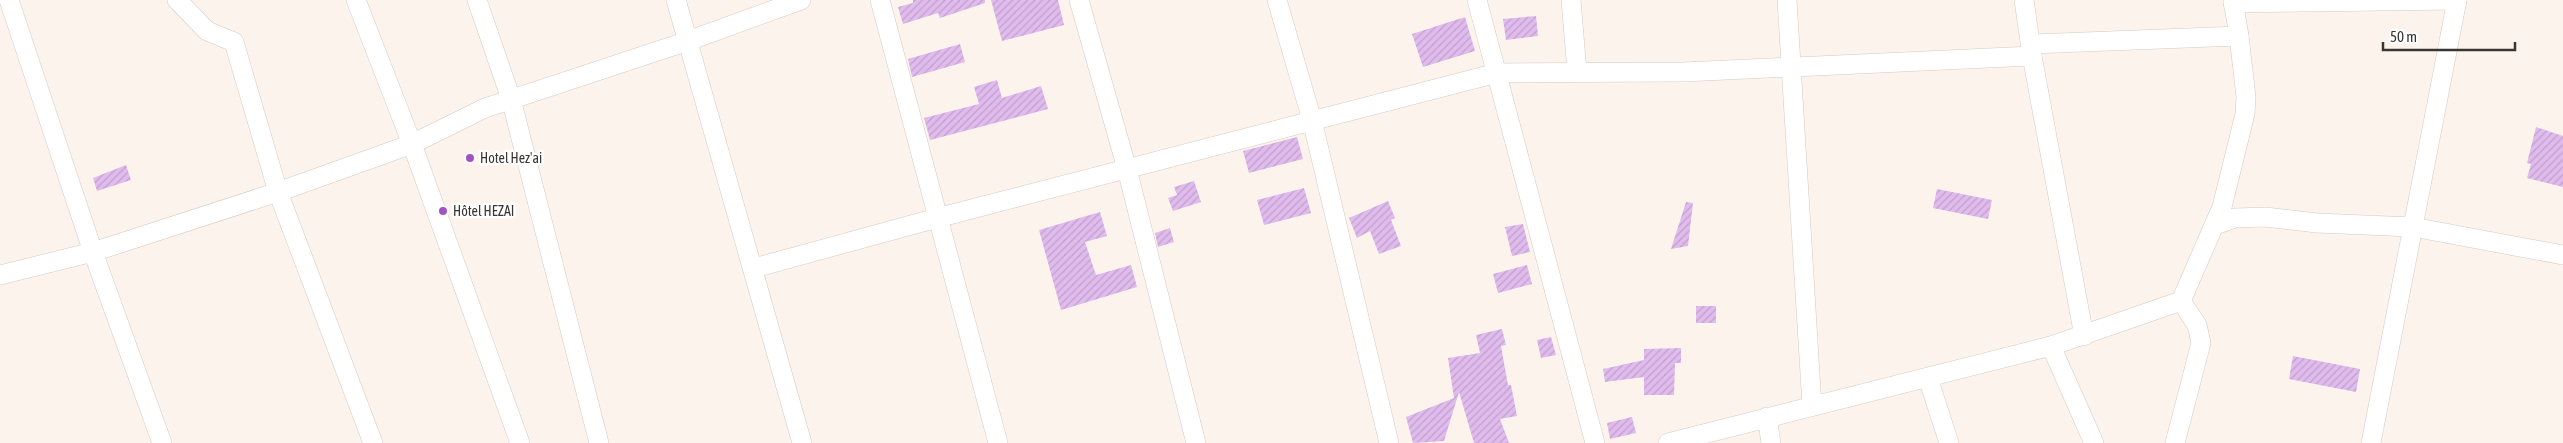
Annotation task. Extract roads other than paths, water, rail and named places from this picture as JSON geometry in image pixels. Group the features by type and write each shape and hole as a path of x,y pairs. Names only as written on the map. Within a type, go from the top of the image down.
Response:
{"street":[{"path":"9,0 93,252 162,443"},
{"path":"177,0 207,31 234,42 278,192 373,443"},
{"path":"356,0 412,144 520,443"},
{"path":"477,0 511,99 599,443"},
{"path":"676,0 754,268 802,443"},
{"path":"0,275 93,252 278,192 412,144 460,120 511,99 688,41 801,0"},
{"path":"880,0 998,443"},
{"path":"1079,0 1127,169 1196,443"},
{"path":"1277,0 1312,120 1389,443"},
{"path":"1476,0 1595,443"},
{"path":"1571,0 1577,72"},
{"path":"1788,0 1812,406"},
{"path":"2024,0 2031,50 2084,336"},
{"path":"1668,443 2051,346 2084,336 2181,300 2215,225 2228,186 2245,114 2246,97 2233,2 2457,0 2371,443"},
{"path":"754,268 938,218 1497,73 1683,72 2239,36"},
{"path":"2215,225 2235,218 2265,217 2317,223 2413,227 2563,255"},
{"path":"2174,443 2201,343 2197,325 2181,300"},
{"path":"2051,346 2094,443"},
{"path":"1928,378 1949,443"},
{"path":"1767,417 1771,443"}],"place":[{"name":"Hotel Hez'ai","path":"470,158"},
{"name":"Hôtel HEZAI","path":"443,211"}]}
